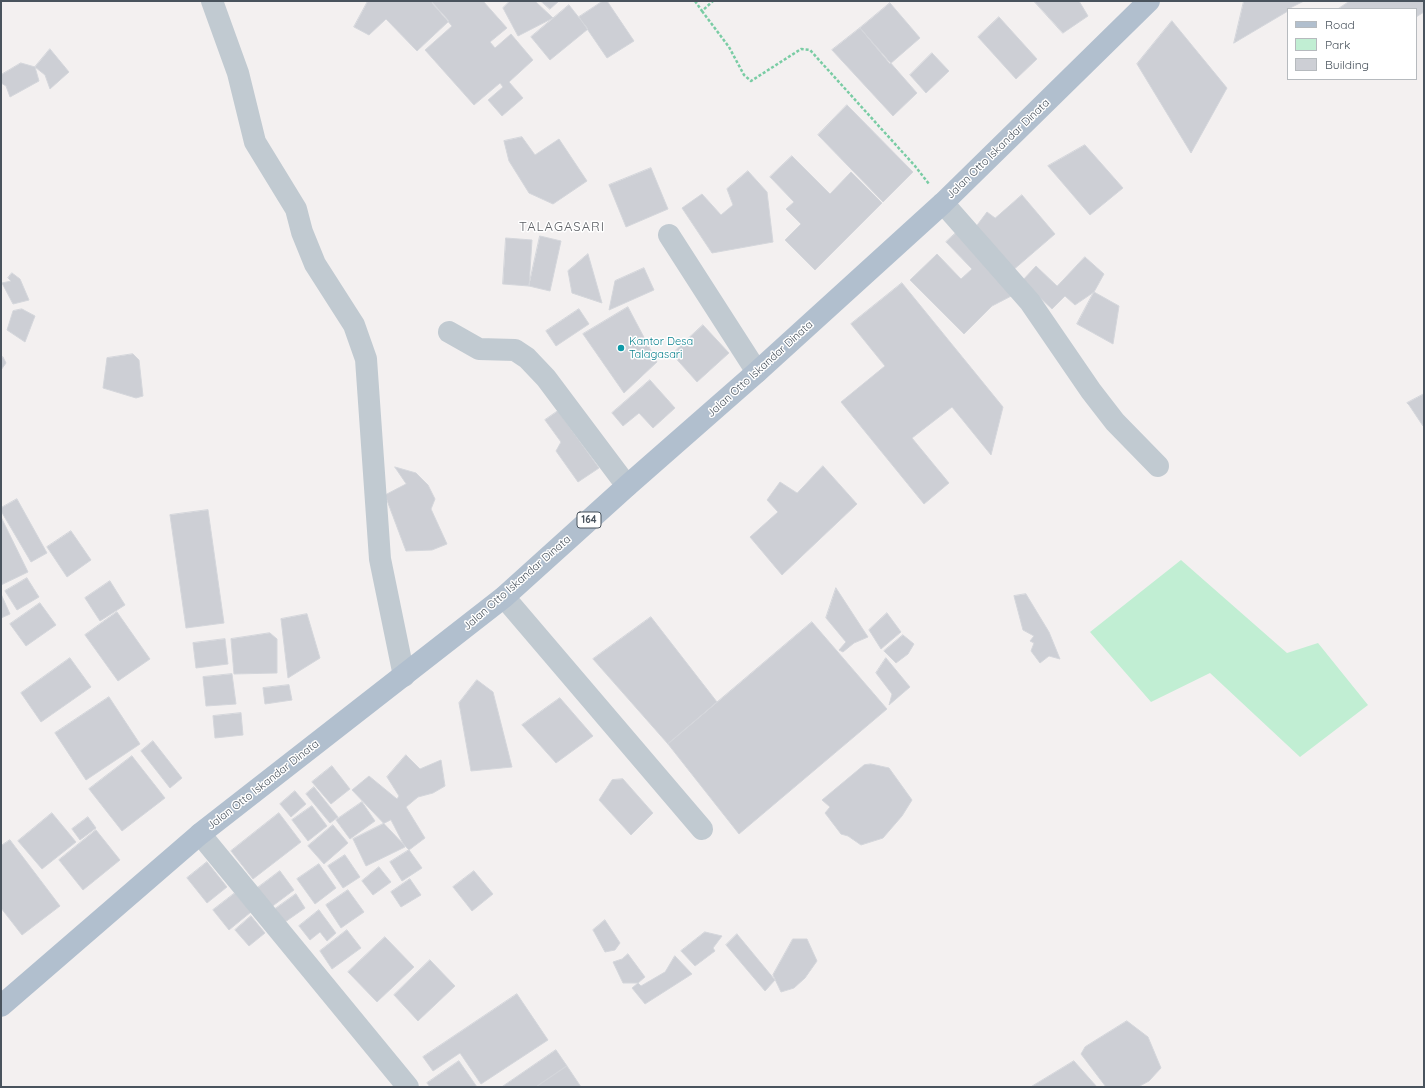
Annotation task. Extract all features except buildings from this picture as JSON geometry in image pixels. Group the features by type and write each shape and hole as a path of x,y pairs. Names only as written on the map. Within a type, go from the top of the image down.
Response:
{"main road":[{"name":"Jalan Otto Iskandar Dinata","path":"3,998 200,834 504,597 627,486 757,372 943,202 1148,1"}],"street":[{"path":"212,1 238,73 256,142 296,209 302,232 315,264 354,325 366,359 380,559 404,676"},
{"path":"943,202 1030,302 1058,345 1110,416 1158,466"},
{"path":"669,234 757,372"},
{"path":"449,332 479,349 516,350 528,358 546,378 627,486"},
{"path":"504,597 702,829"},
{"path":"200,834 408,1087"}],"path":[{"path":"695,1 729,47 744,75 752,81 802,49 810,50 915,166 943,202"},
{"path":"702,11 713,1"}],"green space":[{"path":"1181,560 1287,653 1318,643 1368,705 1300,757 1210,673 1151,702 1090,632"}],"place":[{"name":"Kantor Desa Talagasari","path":"621,348"}],"district":[{"name":"TALAGASARI","path":"562,227"}]}
